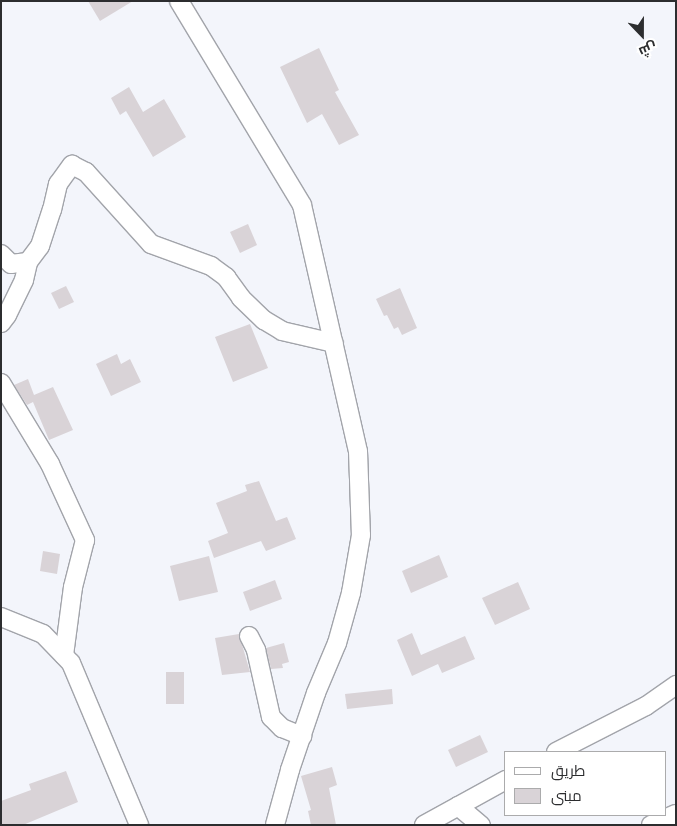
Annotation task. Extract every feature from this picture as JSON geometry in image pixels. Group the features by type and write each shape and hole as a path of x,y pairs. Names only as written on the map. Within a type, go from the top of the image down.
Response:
{"street":[{"path":"179,1 302,205 358,451 361,535 351,594 337,643 316,693 275,825"},
{"path":"1,323 24,280 28,262 40,246 58,184 72,165 86,172 151,244 211,266 226,277 241,298 264,320 282,331 334,343"},
{"path":"1,254 11,264 28,262"},
{"path":"1,384 50,464 84,540 73,587 64,655"},
{"path":"1,617 43,634 71,663 81,682 139,825"},
{"path":"249,636 256,650 271,717 282,728 302,736"},
{"path":"558,751 646,706 676,685"},
{"path":"424,825 504,781"},
{"path":"458,806 481,825"},
{"path":"651,825 676,814"}],"building":[{"path":"88,1 133,1 100,21"},
{"path":"319,48 339,90 335,92 359,135 339,145 322,114 307,123 280,67"},
{"path":"129,87 143,112 164,99 186,137 153,157 126,111 120,115 111,98"},
{"path":"248,224 257,245 240,253 230,232"},
{"path":"66,286 74,302 59,309 51,293"},
{"path":"400,288 417,328 402,335 398,327 394,329 387,315 384,316 376,299"},
{"path":"250,324 268,368 233,382 215,337"},
{"path":"117,354 121,364 130,359 141,382 111,396 96,364"},
{"path":"28,379 34,395 53,387 73,430 49,440 33,402 27,405 14,385"},
{"path":"259,481 276,521 287,517 296,539 266,551 261,541 214,558 208,541 228,533 216,503 247,491 245,485"},
{"path":"43,551 60,554 57,574 40,571"},
{"path":"439,555 448,577 411,593 402,571"},
{"path":"209,556 218,592 179,601 170,566"},
{"path":"275,580 282,599 250,611 243,592"},
{"path":"518,582 530,609 495,625 482,598"},
{"path":"412,633 421,655 465,636 475,659 442,673 438,664 412,676 397,640"},
{"path":"239,634 250,672 222,675 215,638"},
{"path":"284,643 289,662 282,664 283,668 271,669 266,648"},
{"path":"166,672 184,672 184,704 166,704"},
{"path":"392,689 393,704 347,709 345,694"},
{"path":"480,735 488,752 456,767 448,750"},
{"path":"332,767 337,785 329,788 336,825 311,825 308,811 311,810 301,776"},
{"path":"66,771 78,802 23,825 1,825 1,801 31,790 29,784"}]}
